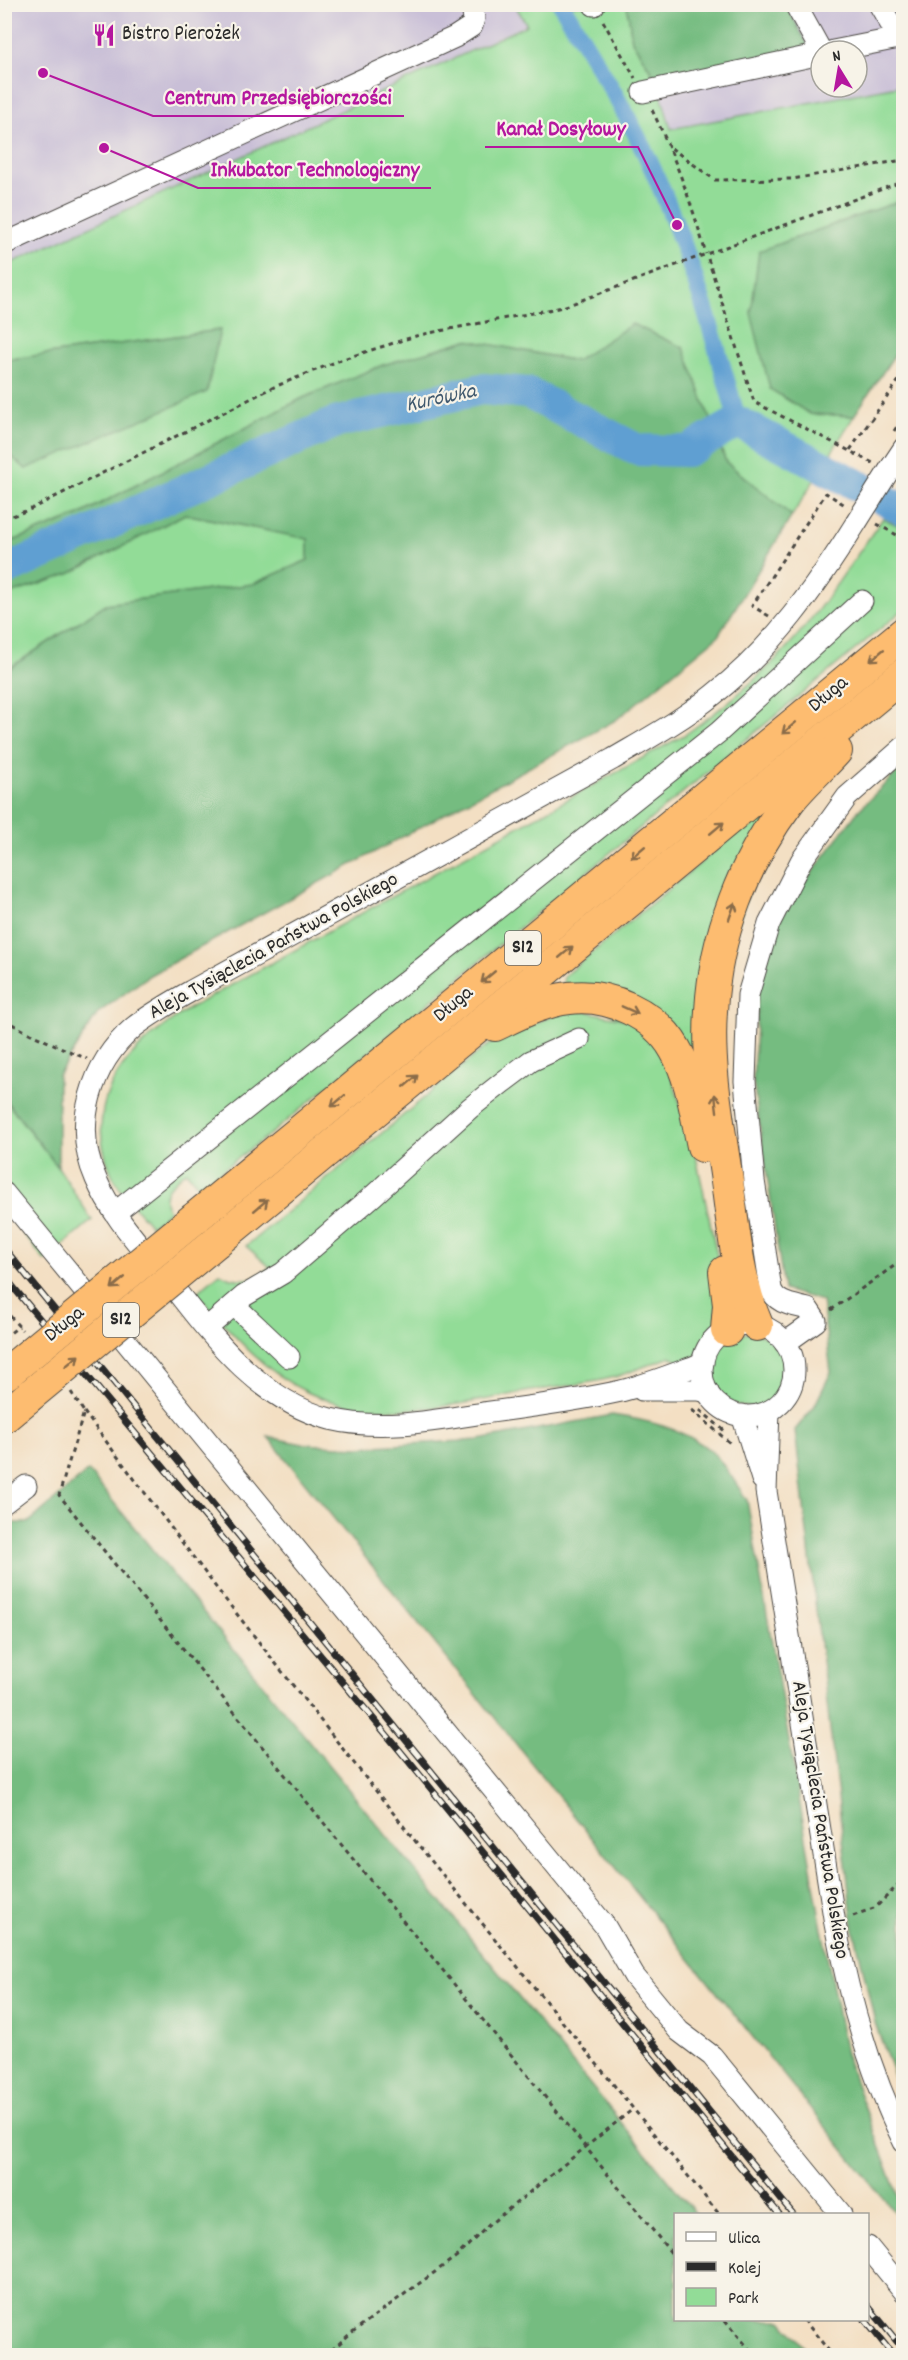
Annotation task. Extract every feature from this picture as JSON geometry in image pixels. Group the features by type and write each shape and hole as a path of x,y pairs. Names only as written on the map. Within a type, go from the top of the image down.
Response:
{"highway":[{"name":"Długa","path":"6,1374 903,633"},
{"name":"S12","path":"457,1043 896,680"},
{"path":"742,1327 751,1311 739,1259 715,1094 710,1037 711,1011 719,954 736,898 771,827 791,799 835,752 896,680"},
{"path":"457,1043 527,1011 575,997 607,1001 634,1011 647,1018 667,1036 685,1070 694,1103 723,1251 729,1305 742,1327"},
{"name":"Długa","path":"16,1407 457,1043"}],"street":[{"path":"4,244 455,37 472,26 474,18 471,4"},
{"path":"795,4 814,39"},
{"path":"869,44 901,38 879,4"},
{"path":"643,92 809,55"},
{"name":"Aleja Tysiąclecia Państwa Polskiego","path":"703,1363 621,1390 437,1420 387,1424 340,1421 306,1410 269,1389 240,1365 207,1328 116,1212 96,1180 85,1139 89,1100 102,1065 116,1046 136,1026 191,991 592,771 680,719 729,682 764,648 806,598 903,448"},
{"path":"116,1212 719,732 862,601"},
{"path":"785,1343 816,1321 808,1309 781,1302 773,1296 771,1288 754,1181 745,1081 748,995 769,924 801,861 847,797 903,747"},
{"path":"207,1328 244,1296 283,1273 470,1108 503,1082 531,1061 579,1039"},
{"path":"4,1193 605,1926 634,1976 679,2031 712,2056 840,2213"},
{"path":"234,1305 289,1357"},
{"path":"742,1327 778,1335 785,1343 794,1364 791,1386 778,1405 769,1411 756,1415 742,1415 728,1411 708,1392 703,1378 703,1363 711,1343 742,1327"},
{"name":"Aleja Tysiąclecia Państwa Polskiego","path":"621,1390 708,1392"},
{"name":"Aleja Tysiąclecia Państwa Polskiego","path":"766,1491 769,1411"},
{"name":"Aleja Tysiąclecia Państwa Polskiego","path":"742,1415 766,1491 835,1924 847,1986 860,2033 903,2142"},
{"path":"4,1503 26,1486"},
{"path":"869,2249 903,2291"}],"path":[{"path":"594,5 643,92 670,147 690,196 706,254"},
{"path":"670,147 715,180 792,179 903,160"},
{"path":"4,519 31,509 274,387 342,359 419,335 563,307 903,181"},
{"path":"708,259 754,402 850,450 903,373"},
{"path":"771,617 752,606 826,494"},
{"path":"4,1020 102,1065"},
{"path":"816,1321 903,1259"},
{"path":"4,1308 27,1335"},
{"path":"4,1338 20,1326"},
{"path":"70,1390 84,1412 218,1590 402,1824 718,2213"},
{"path":"84,1412 59,1495 674,2258"},
{"path":"835,1924 876,1907 903,1880"},
{"path":"325,2355 351,2333 457,2256 490,2224 633,2109"},
{"path":"727,2321 755,2355"},
{"path":"806,2321 834,2355"}],"shaded area":[{"path":"515,4 527,24 5,266 4,5"},
{"path":"786,5 903,5 903,85 869,91 869,39 809,39 809,99 829,99 671,129 657,80"}],"green space":[{"path":"515,5 627,5 632,41 657,80 671,129 829,99 869,99 869,91 903,85 903,200 759,251 810,414 854,416 792,516 726,462 684,348 632,324 577,361 467,340 383,365 303,398 77,516 5,544 5,451 26,469 220,330 5,360 5,266 527,25"},
{"path":"627,5 786,5 809,47 657,80 632,41"},
{"path":"903,200 903,342 854,416 810,414 770,389 751,313 759,251"},
{"path":"632,324 684,348 726,462 792,516 718,636 616,720 150,975 98,1013 58,1075 58,1167 5,1099 5,671 106,604 253,584 308,560 308,539 185,514 69,574 5,596 5,544 77,516 303,398 383,365 467,340 576,361"},
{"path":"220,330 207,392 26,469 5,451 5,360"},
{"path":"185,514 308,539 308,560 253,584 106,604 5,671 4,596 69,574"},
{"path":"883,518 903,528 903,610 273,1132 199,1187 186,1171 168,1188 165,1199 169,1211 151,1226 128,1200 113,1178 102,1143 102,1118 107,1096 117,1075 131,1056 149,1038 190,1008 686,734 741,692 790,644 827,598"},
{"path":"903,766 903,2100 875,2023 853,1925 795,1430 814,1407 831,1372 822,1301 784,1290 753,1081 758,989 779,917 858,811"},
{"path":"779,798 693,1062 563,985 564,976"},
{"path":"571,1008 631,1021 665,1054 696,1157 719,1264 716,1331 708,1338 697,1356 680,1362 671,1357 594,1382 446,1406 389,1410 361,1408 334,1402 307,1392 275,1373 233,1335 196,1293 220,1273 233,1278 246,1279 264,1272 270,1267 246,1246 484,1048 500,1038"},
{"path":"4,1099 58,1167 92,1220 45,1261 5,1211"},
{"path":"749,1333 763,1336 775,1344 783,1356 786,1370 783,1384 775,1396 763,1404 749,1407 735,1404 723,1396 715,1384 712,1370 715,1356 723,1344 735,1336"},
{"path":"612,1415 664,1426 700,1443 721,1461 747,1500 847,2060 903,2210 903,2223 268,1437 303,1444 358,1447 479,1440"},
{"path":"88,1471 695,2213 674,2213 674,2321 783,2321 811,2355 5,2355 5,1525 28,1523"}],"waterway":[{"path":"561,4 622,107 667,203 700,295 738,422"},
{"name":"Kurówka","path":"4,571 334,423 482,389 528,393 638,450 687,451 738,422 904,510"}],"railway":[{"path":"4,1248 792,2213"},
{"path":"4,1276 401,1752 778,2213"},
{"path":"869,2307 904,2350"},
{"path":"866,2321 894,2356"}],"place":[{"name":"Bistro Pierożek","path":"104,35"},
{"name":"Centrum Przedsiębiorczości","path":"43,73"},
{"name":"Inkubator Technologiczny","path":"104,148"},
{"name":"Kanał Dosyłowy","path":"677,225"}]}
